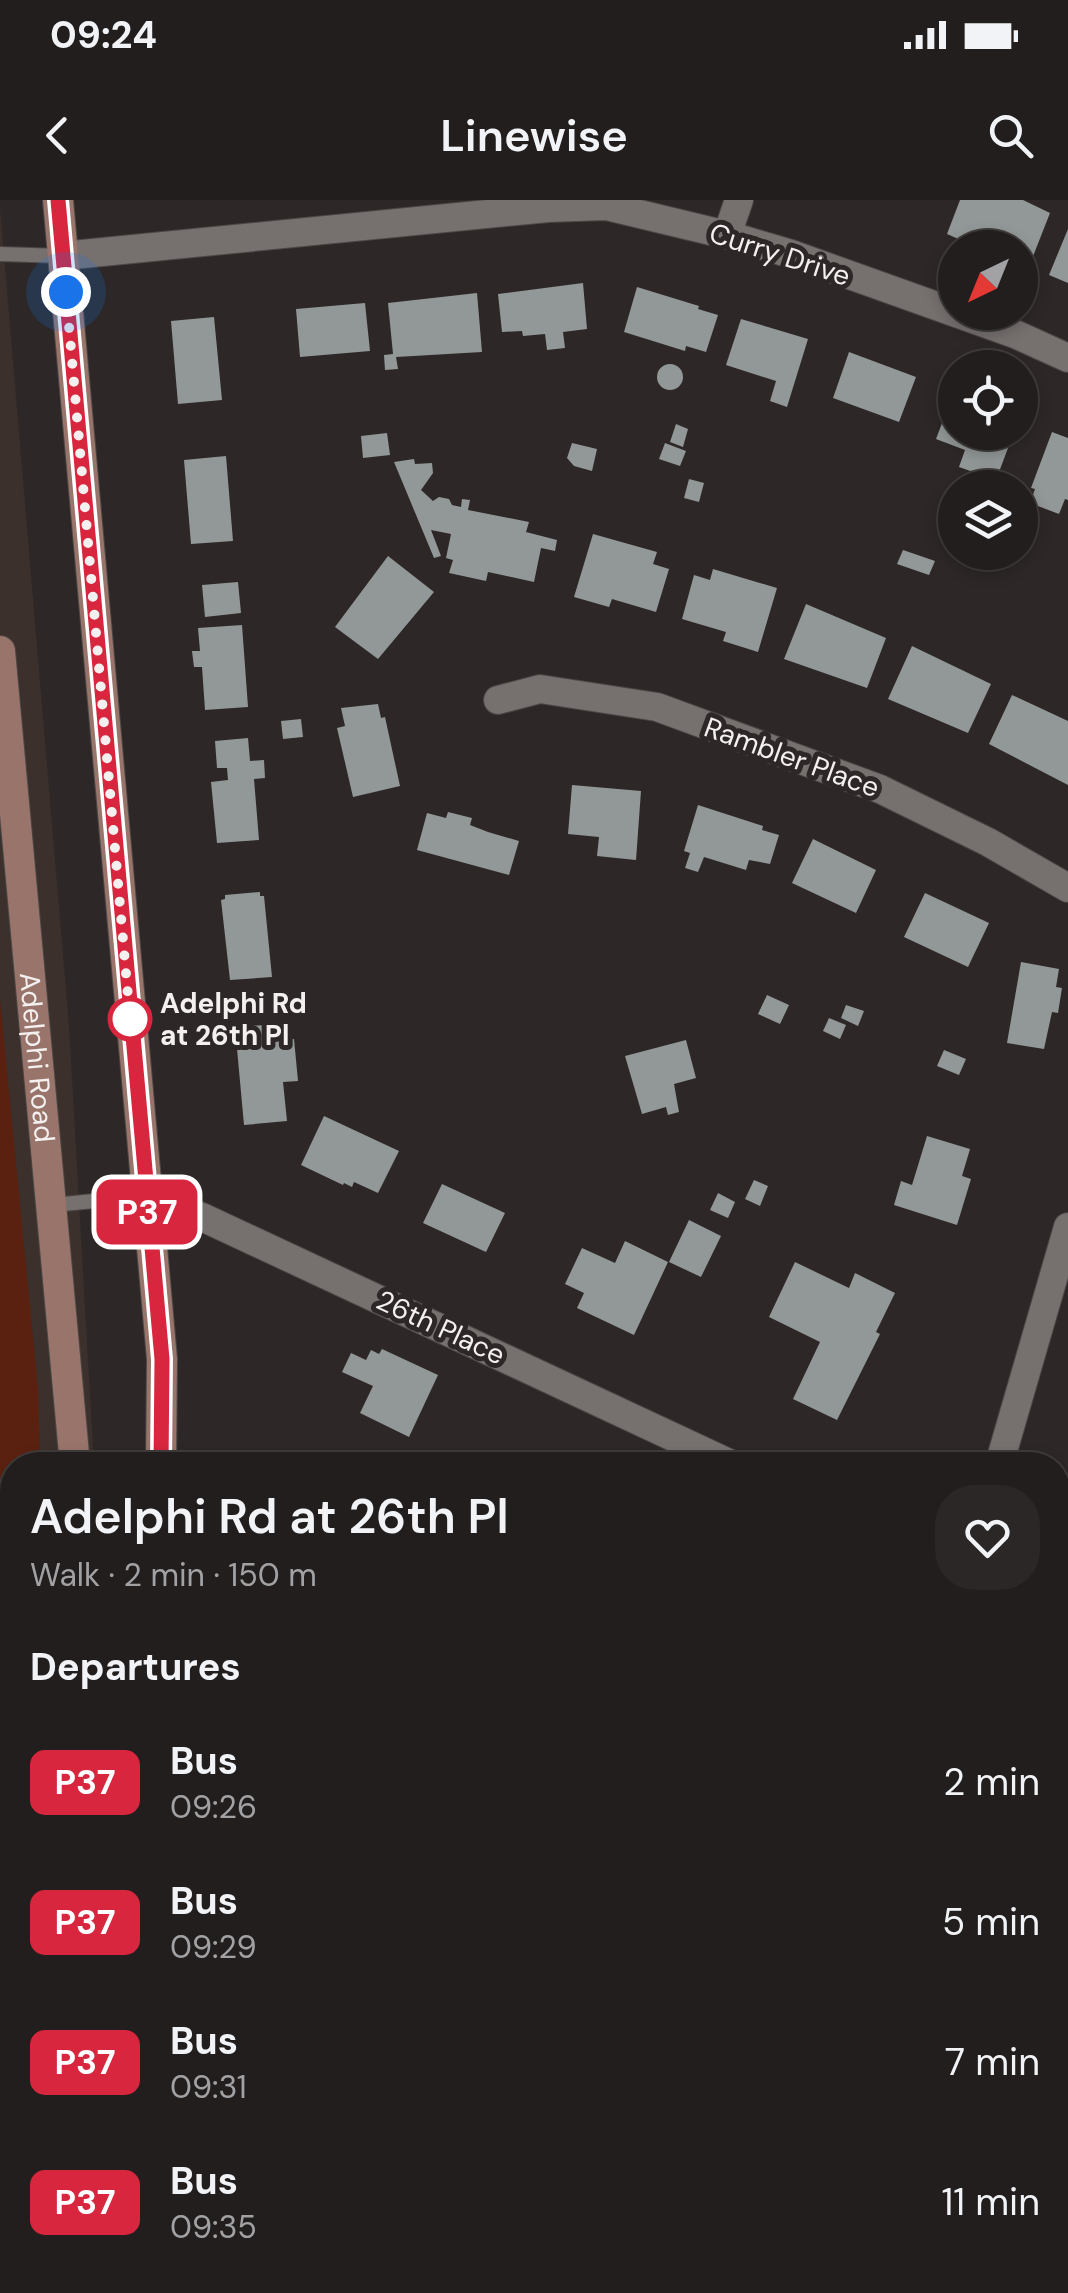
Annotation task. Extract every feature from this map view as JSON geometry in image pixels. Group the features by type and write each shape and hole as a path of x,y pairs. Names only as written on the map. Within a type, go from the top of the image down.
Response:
{"main road":[{"path":"58,200 162,1359 160,1452"},
{"name":"Adelphi Road","path":"0,651 74,1452"}],"street":[{"path":"726,235 739,200"},
{"name":"Curry Drive","path":"62,256 548,208 606,206 791,254 1015,334 1068,358"},
{"name":"Rambler Place","path":"498,700 540,689 657,707 880,789 988,842 1068,888"},
{"name":"26th Place","path":"146,1196 220,1226 705,1452"},
{"path":"1003,1452 1068,1227"}],"lane":[{"path":"0,254 62,256"},
{"path":"53,1204 146,1196"}],"shaded area":[{"path":"0,208 69,1026 93,1452 0,1452"},
{"path":"0,999 38,1389 40,1452 0,1452"}],"building":[{"path":"960,200 1023,200 1050,213 1038,244 1038,230 949,230"},
{"path":"1068,229 1068,283 1049,275"},
{"path":"583,283 587,329 563,332 565,348 547,350 545,334 523,336 522,331 502,332 498,294"},
{"path":"637,287 718,315 706,352 686,346 685,351 624,332"},
{"path":"477,293 482,352 396,357 398,369 385,370 384,355 393,354 388,303"},
{"path":"365,303 370,351 300,357 296,309"},
{"path":"214,317 222,400 178,404 171,321"},
{"path":"741,319 808,339 787,407 770,401 776,381 726,365"},
{"path":"849,352 916,377 899,422 833,398"},
{"path":"670,364 679,368 683,377 679,386 670,390 661,386 657,377 661,368"},
{"path":"676,424 688,429 683,447 670,442"},
{"path":"1052,432 1068,438 1068,500 1065,499 1059,514 1038,506 1038,470"},
{"path":"387,433 390,455 363,458 361,436"},
{"path":"572,443 597,449 592,471 574,466 567,458"},
{"path":"665,443 686,451 680,466 659,459"},
{"path":"965,450 1007,450 1000,470 959,467"},
{"path":"226,456 233,541 191,544 184,460"},
{"path":"414,459 415,464 432,463 433,473 421,490 433,501 439,497 449,499 452,505 461,507 462,499 470,500 468,510 529,522 526,532 557,540 555,551 541,548 534,582 488,572 486,581 449,573 453,560 446,558 451,534 431,530 441,556 434,558 394,462"},
{"path":"689,479 704,483 699,502 684,498"},
{"path":"593,534 657,552 653,564 669,569 656,612 612,599 609,607 574,597"},
{"path":"903,550 935,561 929,575 897,564"},
{"path":"388,556 434,592 378,659 335,627"},
{"path":"713,569 777,588 758,652 723,641 726,632 682,619 694,575 710,580"},
{"path":"238,582 241,613 205,617 202,585"},
{"path":"806,604 886,638 867,688 784,659"},
{"path":"242,625 248,707 205,710 202,667 194,667 192,651 200,651 198,628"},
{"path":"912,646 991,684 968,733 888,699"},
{"path":"1012,695 1068,721 1068,785 989,744"},
{"path":"378,704 381,718 385,717 400,786 353,797 337,728 345,726 341,708"},
{"path":"301,719 303,737 283,739 281,721"},
{"path":"248,738 250,761 264,760 265,778 254,779 259,840 217,843 211,782 228,780 227,768 217,768 215,741"},
{"path":"572,785 641,791 636,860 597,856 599,837 568,834"},
{"path":"698,805 779,835 770,864 749,860 746,870 704,857 698,872 685,868 690,853 684,851"},
{"path":"448,812 472,818 470,825 519,841 509,875 417,850 427,813 446,818"},
{"path":"813,839 876,870 856,913 792,883"},
{"path":"260,892 264,896 272,977 230,980 221,900 225,895"},
{"path":"925,893 989,923 968,967 904,937"},
{"path":"1021,962 1059,969 1056,987 1062,988 1058,1013 1052,1012 1044,1049 1007,1043"},
{"path":"767,995 789,1005 780,1024 758,1014"},
{"path":"846,1005 864,1011 858,1026 841,1018"},
{"path":"829,1018 846,1025 840,1039 823,1031"},
{"path":"278,1024 279,1040 294,1039 298,1081 283,1082 287,1121 244,1125 235,1027"},
{"path":"686,1040 696,1078 674,1084 679,1112 668,1115 666,1107 642,1114 625,1056"},
{"path":"944,1050 966,1059 959,1075 937,1066"},
{"path":"324,1116 399,1151 378,1193 354,1182 352,1187 343,1185 301,1165"},
{"path":"927,1136 970,1149 962,1176 971,1179 957,1225 894,1205 901,1181 912,1185"},
{"path":"754,1180 768,1186 760,1206 745,1199"},
{"path":"442,1184 505,1213 486,1252 423,1223"},
{"path":"718,1193 735,1202 728,1218 710,1210"},
{"path":"689,1220 721,1236 701,1277 669,1262"},
{"path":"625,1241 668,1262 634,1335 577,1308 584,1293 565,1284 582,1248 615,1263"},
{"path":"795,1262 849,1288 855,1273 895,1293 876,1332 880,1334 837,1420 793,1399 820,1342 769,1317"},
{"path":"382,1349 438,1375 409,1437 360,1413 373,1386 342,1372 351,1353 366,1360 371,1350 379,1354"}],"bus line":[{"name":"P37","path":"58,200 162,1359 161,1452"}],"place":[{"name":"Adelphi Rd at 26th Pl","path":"130,1019"}],"route":[{"path":"66,292 130,1019"}]}
